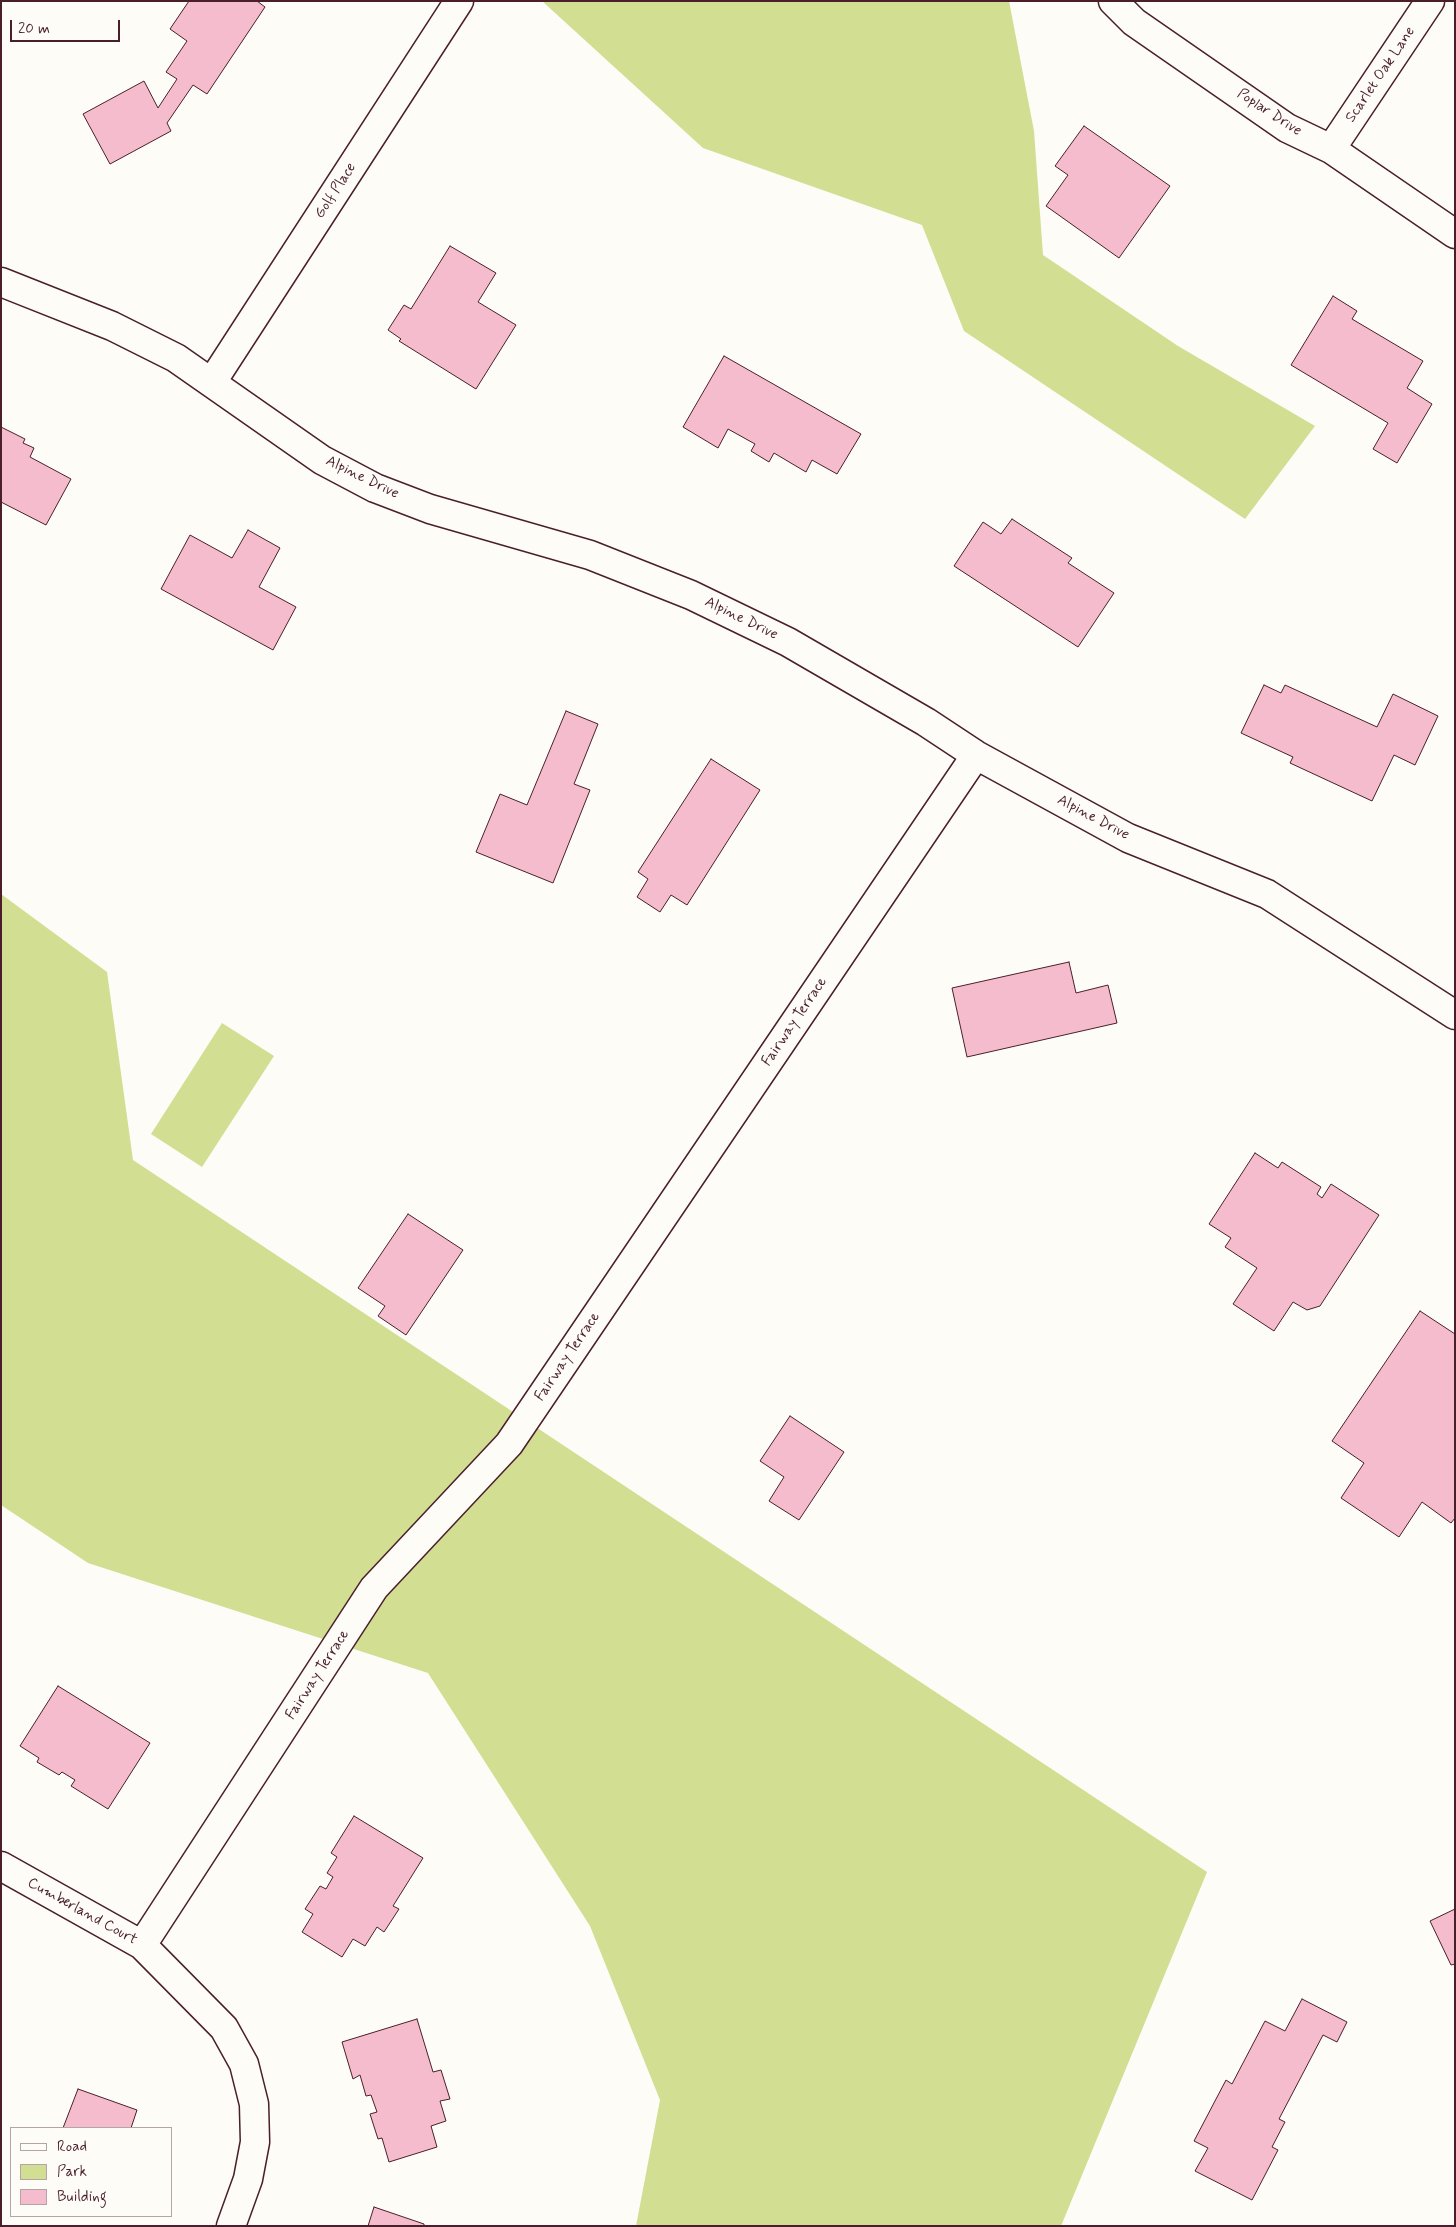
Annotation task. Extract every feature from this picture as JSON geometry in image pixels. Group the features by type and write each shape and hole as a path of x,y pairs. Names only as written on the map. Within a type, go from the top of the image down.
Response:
{"street":[{"name":"Golf Place","path":"212,382 460,1"},
{"name":"Poplar Drive","path":"1113,1 1134,22 1287,128 1331,149 1455,234"},
{"name":"Scarlet Oak Lane","path":"1331,149 1430,1"},
{"name":"Alpine Drive","path":"1,282 112,326 176,358 322,460 375,488 430,509 590,555 691,594 788,642 926,722 976,755 1128,838 1267,894 1455,1015"},
{"name":"Fairway Terrace","path":"142,1946 374,1588 509,1444 976,755"},
{"name":"Cumberland Court","path":"1,1866 142,1946 224,2028 244,2064 254,2104 255,2142 248,2179 231,2226"}],"green space":[{"path":"542,1 1009,1 1034,131 1043,255 1178,346 1315,426 1245,519 964,331 922,225 703,148"},
{"path":"1,894 107,972 133,1160 1207,1872 1061,2226 636,2226 660,2100 590,1926 428,1673 88,1563 1,1505"},
{"path":"222,1023 274,1056 202,1167 151,1134"}],"building":[{"path":"189,1 257,1 265,7 207,94 193,85 167,123 171,131 110,164 83,114 144,81 158,108 177,79 166,72 187,41 170,29"},
{"path":"1084,126 1170,186 1119,258 1046,206 1068,175 1055,166"},
{"path":"450,246 496,273 478,302 516,325 476,389 399,341 401,339 388,330 404,305 411,309"},
{"path":"1333,296 1357,311 1352,319 1423,361 1407,388 1432,404 1397,463 1373,449 1388,423 1291,365"},
{"path":"724,356 861,434 837,474 812,460 806,472 774,453 769,462 751,451 755,444 728,429 718,448 683,427"},
{"path":"1,427 25,439 23,443 34,448 30,457 71,479 46,525 1,502"},
{"path":"1012,519 1072,558 1068,563 1114,593 1078,647 954,566 983,522 1001,534"},
{"path":"248,530 280,548 259,587 296,607 273,650 161,589 190,535 232,558"},
{"path":"1264,685 1281,693 1285,685 1377,727 1393,694 1438,716 1415,765 1394,755 1372,801 1290,763 1293,757 1241,733"},
{"path":"566,711 598,724 574,784 590,790 553,883 476,852 500,794 527,805"},
{"path":"711,759 760,790 687,905 671,895 660,912 637,897 648,879 638,872"},
{"path":"1069,962 1076,993 1108,985 1117,1023 967,1057 952,988"},
{"path":"1255,1153 1278,1168 1282,1162 1321,1187 1317,1194 1322,1198 1331,1184 1379,1215 1320,1306 1307,1310 1293,1302 1274,1331 1233,1304 1257,1268 1225,1247 1231,1238 1209,1224"},
{"path":"408,1214 463,1250 406,1335 378,1316 385,1306 358,1288"},
{"path":"1420,1311 1455,1334 1455,1518 1451,1523 1422,1502 1399,1537 1341,1498 1364,1463 1332,1441"},
{"path":"790,1416 844,1452 799,1520 769,1501 784,1477 760,1461"},
{"path":"58,1686 150,1743 108,1809 71,1786 75,1780 62,1772 59,1775 37,1762 39,1758 20,1746"},
{"path":"354,1816 423,1858 393,1906 399,1909 384,1932 377,1927 365,1946 353,1939 342,1957 302,1932 313,1914 305,1909 320,1886 326,1889 333,1877 327,1873 337,1857 331,1853"},
{"path":"1455,1909 1455,1964 1451,1965 1430,1921"},
{"path":"1302,1999 1347,2022 1337,2042 1323,2035 1279,2119 1285,2122 1272,2147 1278,2150 1252,2200 1195,2171 1208,2148 1194,2141 1226,2080 1232,2084 1265,2021 1285,2031"},
{"path":"417,2019 433,2072 441,2070 450,2099 440,2101 446,2121 431,2126 437,2147 389,2162 382,2138 378,2139 370,2114 377,2112 371,2095 366,2096 360,2075 353,2079 342,2042"},
{"path":"78,2089 137,2110 131,2127 63,2127"},
{"path":"374,2207 424,2224 424,2226 368,2226"}]}
